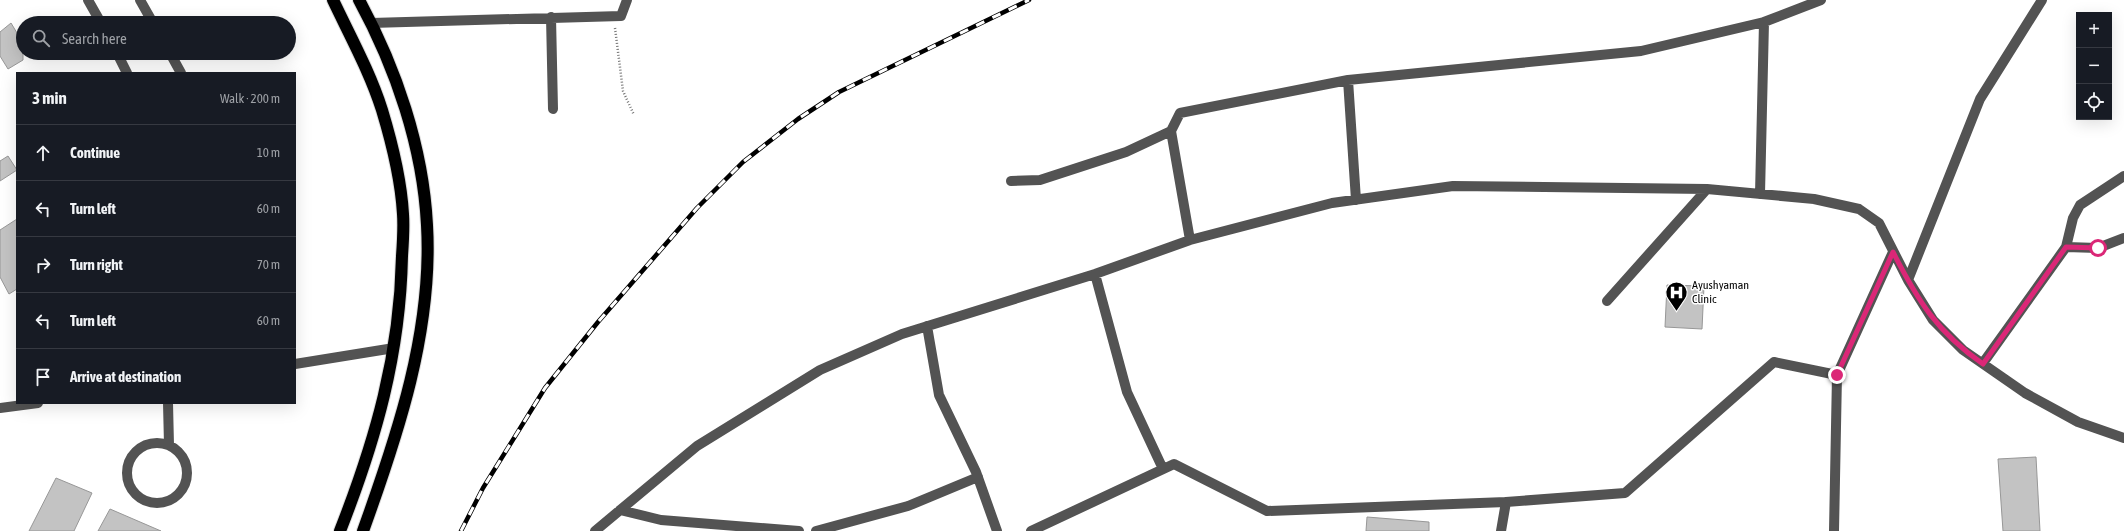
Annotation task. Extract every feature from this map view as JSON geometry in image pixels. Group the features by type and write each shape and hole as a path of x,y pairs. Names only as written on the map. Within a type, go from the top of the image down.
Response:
{"highway":[{"path":"333,0 382,110 396,164 403,214 402,294 390,375 379,420 360,479 340,531"},
{"path":"359,0 372,23 404,104 416,147 428,224 428,262 414,368 402,418 363,531"}],"street":[{"path":"88,0 97,16"},
{"path":"140,0 149,16"},
{"path":"372,23 621,16 627,0"},
{"path":"1011,181 1040,180 1126,152 1171,131 1180,114 1348,80 1641,51 1764,22 1821,0"},
{"path":"1908,280 1980,99 2042,0"},
{"path":"550,17 553,109"},
{"path":"1760,194 1764,22"},
{"path":"120,60 126,72"},
{"path":"174,60 180,72"},
{"path":"1348,80 1356,200"},
{"path":"1171,131 1190,240"},
{"path":"1983,364 2066,247 2073,218 2080,205 2124,176"},
{"path":"595,531 697,446 820,370 902,334 1095,274 1190,240 1332,203 1453,186 1707,189 1814,199 1859,209 1879,223 1908,280 1933,320 1963,350 2026,393 2078,422 2124,438"},
{"path":"1607,301 1707,189"},
{"path":"2066,247 2098,248 2124,238"},
{"path":"1834,531 1837,375 1893,252"},
{"path":"1095,274 1127,392 1163,469"},
{"path":"927,326 940,395 978,477 997,531"},
{"path":"296,364 394,348"},
{"path":"1031,531 1174,464 1267,510 1506,502 1625,493 1774,362 1837,375"},
{"path":"0,408 30,404"},
{"path":"168,404 170,445 184,459 187,469 183,490 176,497 166,502 146,502 131,490 126,471 129,461 141,446 150,443 170,445"},
{"path":"816,531 908,506 978,477"},
{"path":"1501,531 1506,502"},
{"path":"620,510 661,520 799,531"}],"path":[{"path":"621,16 615,26 623,91 634,115"}],"building":[{"path":"11,23 16,31 16,60 23,60 8,69 0,56 0,32"},
{"path":"8,156 16,171 0,181 0,161"},
{"path":"16,220 16,290 9,294 0,277 0,230"},
{"path":"1667,285 1704,286 1702,329 1665,327"},
{"path":"2036,457 2040,531 2003,531 1998,459"},
{"path":"56,478 92,493 74,531 29,531"},
{"path":"110,509 161,531 98,531"},
{"path":"1367,517 1429,522 1429,531 1366,531"}],"railway":[{"path":"461,531 483,488 545,388 598,322 697,208 743,162 798,119 839,92 1029,0"}],"place":[{"name":"Ayushyaman Clinic","path":"1677,312"}],"route":[{"path":"1837,375 1893,252 1908,280 1933,320 1963,350 1983,364 2066,247 2098,248"}]}
